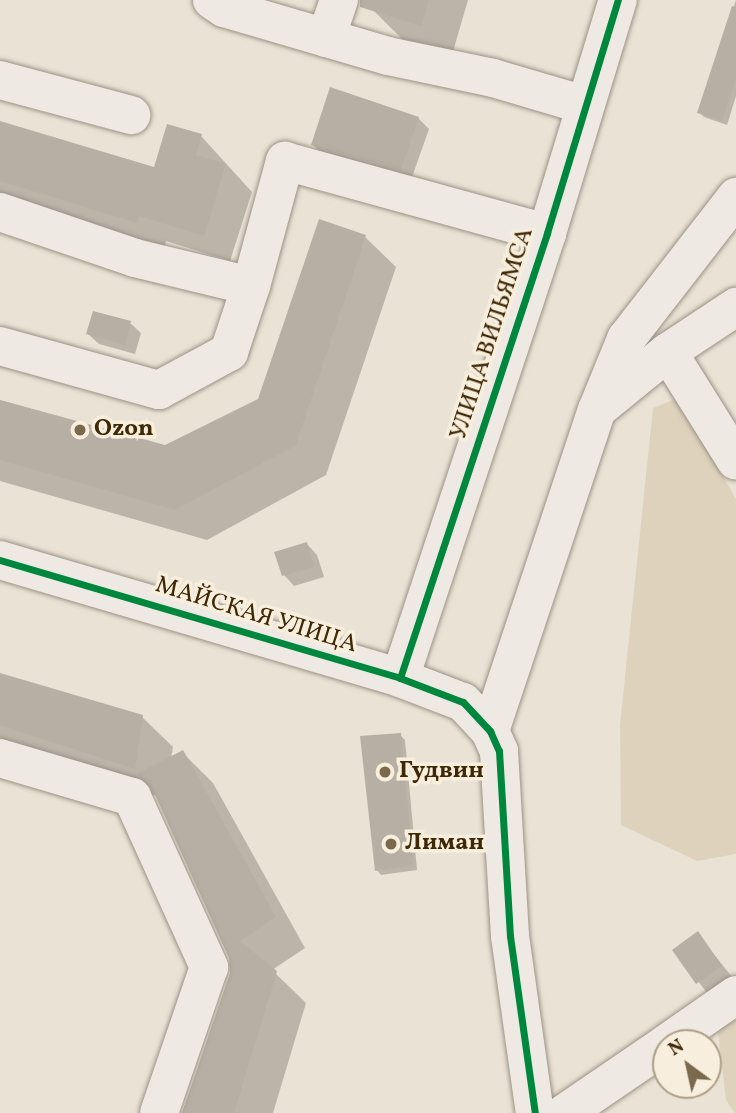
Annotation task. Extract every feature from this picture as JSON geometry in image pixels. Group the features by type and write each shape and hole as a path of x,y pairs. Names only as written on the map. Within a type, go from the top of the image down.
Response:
{"street":[{"path":"212,0 224,8 387,57 493,78 585,105"},
{"path":"326,38 339,0"},
{"name":"УЛИЦА ВИЛЬЯМСА","path":"400,678 547,233 618,0"},
{"path":"0,80 131,115"},
{"path":"0,346 159,390 229,352 251,286 285,161 547,233"},
{"path":"534,1113 510,936 499,751 489,731 597,410 626,339 736,197"},
{"path":"0,212 135,258 251,286"},
{"path":"597,410 668,352 736,307"},
{"path":"668,352 736,461"},
{"name":"МАЙСКАЯ УЛИЦА","path":"0,560 400,678 463,702 489,731"},
{"path":"0,758 132,797 209,967 159,1113"},
{"path":"687,1029 736,995"},
{"path":"565,1113 652,1053"}],"shaded area":[{"path":"678,398 736,499 736,854 697,861 621,825 620,725 653,408"},
{"path":"736,1007 736,1113 726,1100 721,1029"}],"building":[{"path":"360,0 429,0 421,26 360,7"},
{"path":"732,6 736,7 736,78 722,121 697,113"},
{"path":"330,87 419,117 401,170 311,145"},
{"path":"0,121 154,167 167,124 202,134 196,155 226,164 204,236 139,216 137,223 0,181"},
{"path":"319,219 366,235 296,445 175,510 0,460 0,400 165,445 258,399"},
{"path":"93,311 131,321 125,345 86,334"},
{"path":"307,542 314,567 282,576 274,552"},
{"path":"0,673 143,715 135,769 0,725"},
{"path":"401,733 413,865 375,871 360,736"},
{"path":"183,750 276,917 240,941 277,971 234,1113 182,1113 230,973 229,958 152,788 137,774"},
{"path":"698,931 722,966 696,984 672,950"}],"cycle path":[{"path":"400,678 547,233 618,0"},
{"path":"0,560 400,678 463,702 490,731 499,751 510,936 535,1113"}],"place":[{"name":"Ozon","path":"80,430"},
{"name":"Гудвин","path":"385,772"},
{"name":"Лиман","path":"391,844"}]}
